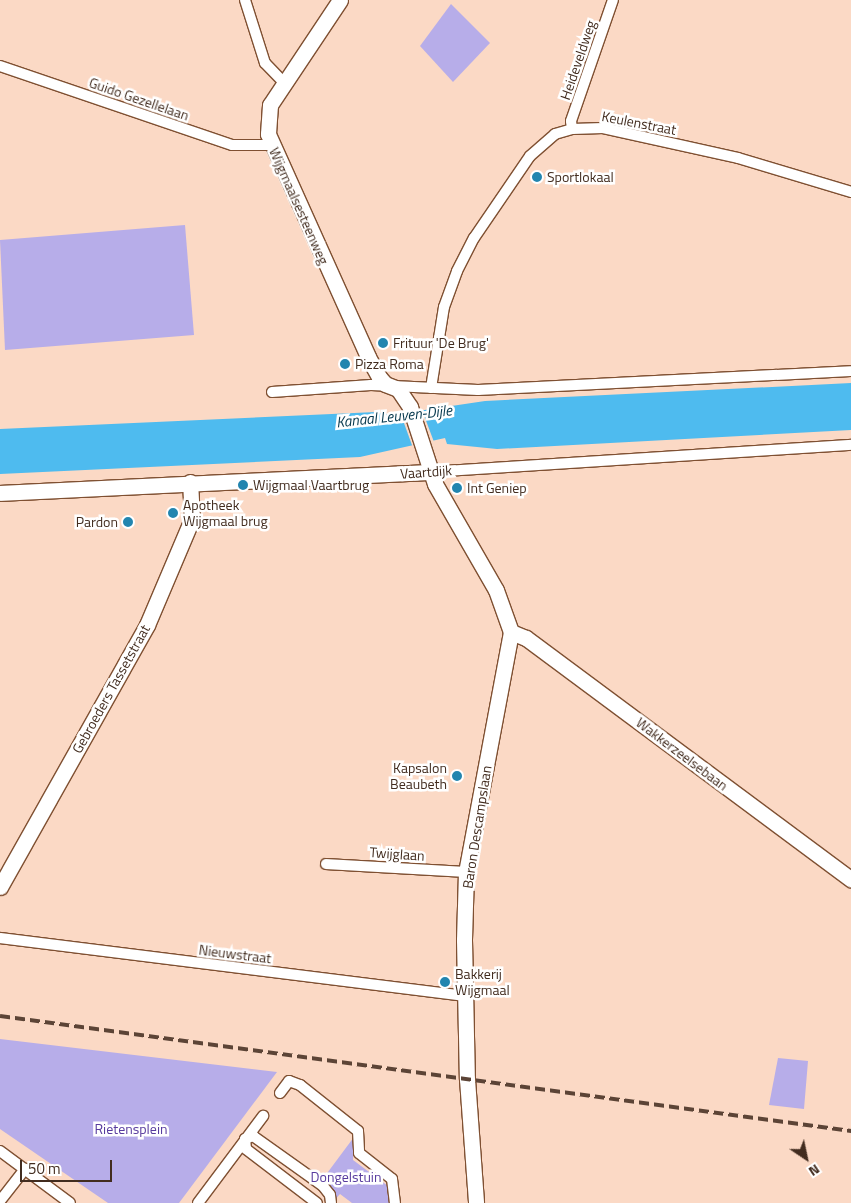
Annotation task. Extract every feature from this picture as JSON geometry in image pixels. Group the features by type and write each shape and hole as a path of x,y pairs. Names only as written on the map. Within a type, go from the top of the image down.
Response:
{"street":[{"path":"245,0 264,63 284,83"},
{"name":"Wijgmaalsesteenweg","path":"340,0 270,105 268,134 368,358 385,384 398,388 410,407 431,472"},
{"name":"Heideveldweg","path":"572,129 572,121 613,0"},
{"name":"Guido Gezellelaan","path":"0,66 232,145 272,145"},
{"name":"Keulenstraat","path":"430,388 444,307 474,238 530,156 555,134 572,129 603,128 738,158 851,192"},
{"path":"272,392 371,385 398,388 478,390 851,371"},
{"name":"Vaartdijk","path":"0,493 190,482 431,472 851,445"},
{"path":"431,472 435,484 496,590 511,632"},
{"name":"Gebroeders Tassetstraat","path":"0,887 146,625 192,519 190,482"},
{"name":"Baron Descampslaan","path":"476,1203 466,996 466,872 511,632"},
{"name":"Wakkerzeelsebaan","path":"511,632 526,638 851,879"},
{"name":"Twijglaan","path":"326,864 466,872"},
{"name":"Nieuwstraat","path":"0,938 466,996"},
{"path":"280,1093 289,1082 300,1085 358,1131 359,1154 392,1179 395,1203"},
{"path":"203,1201 263,1116"},
{"path":"245,1139 254,1136 323,1186 330,1194 331,1203"},
{"path":"245,1139 246,1149 317,1203"},
{"path":"0,1151 70,1203"},
{"path":"0,1201 25,1169"}],"green space":[{"path":"451,4 490,43 453,82 420,46"},
{"path":"185,225 194,335 5,350 0,240"},
{"name":"Rietensplein","path":"0,1039 277,1072 179,1203 108,1203 0,1129"},
{"path":"778,1058 808,1061 804,1109 769,1105"},
{"name":"Dongelstuin","path":"354,1137 353,1160 388,1186 390,1203 352,1203 340,1194 333,1202 332,1188 322,1180"}],"water":[{"name":"Kanaal Leuven-Dijle","path":"851,383 851,430 497,449 447,444 445,438 360,457 0,474 0,429 376,412 391,415 485,401"}],"pier":[{"path":"422,410 434,442 413,448 400,412"}],"railway":[{"path":"0,1016 851,1131"}],"place":[{"name":"Sportlokaal","path":"537,177"},
{"name":"Frituur 'De Brug'","path":"383,343"},
{"name":"Pizza Roma","path":"345,364"},
{"name":"Wijgmaal Vaartbrug","path":"243,485"},
{"name":"Int Geniep","path":"457,488"},
{"name":"Apotheek Wijgmaal brug","path":"173,513"},
{"name":"Pardon","path":"128,522"},
{"name":"Kapsalon Beaubeth","path":"457,776"},
{"name":"Bakkerij Wijgmaal","path":"445,982"}]}
